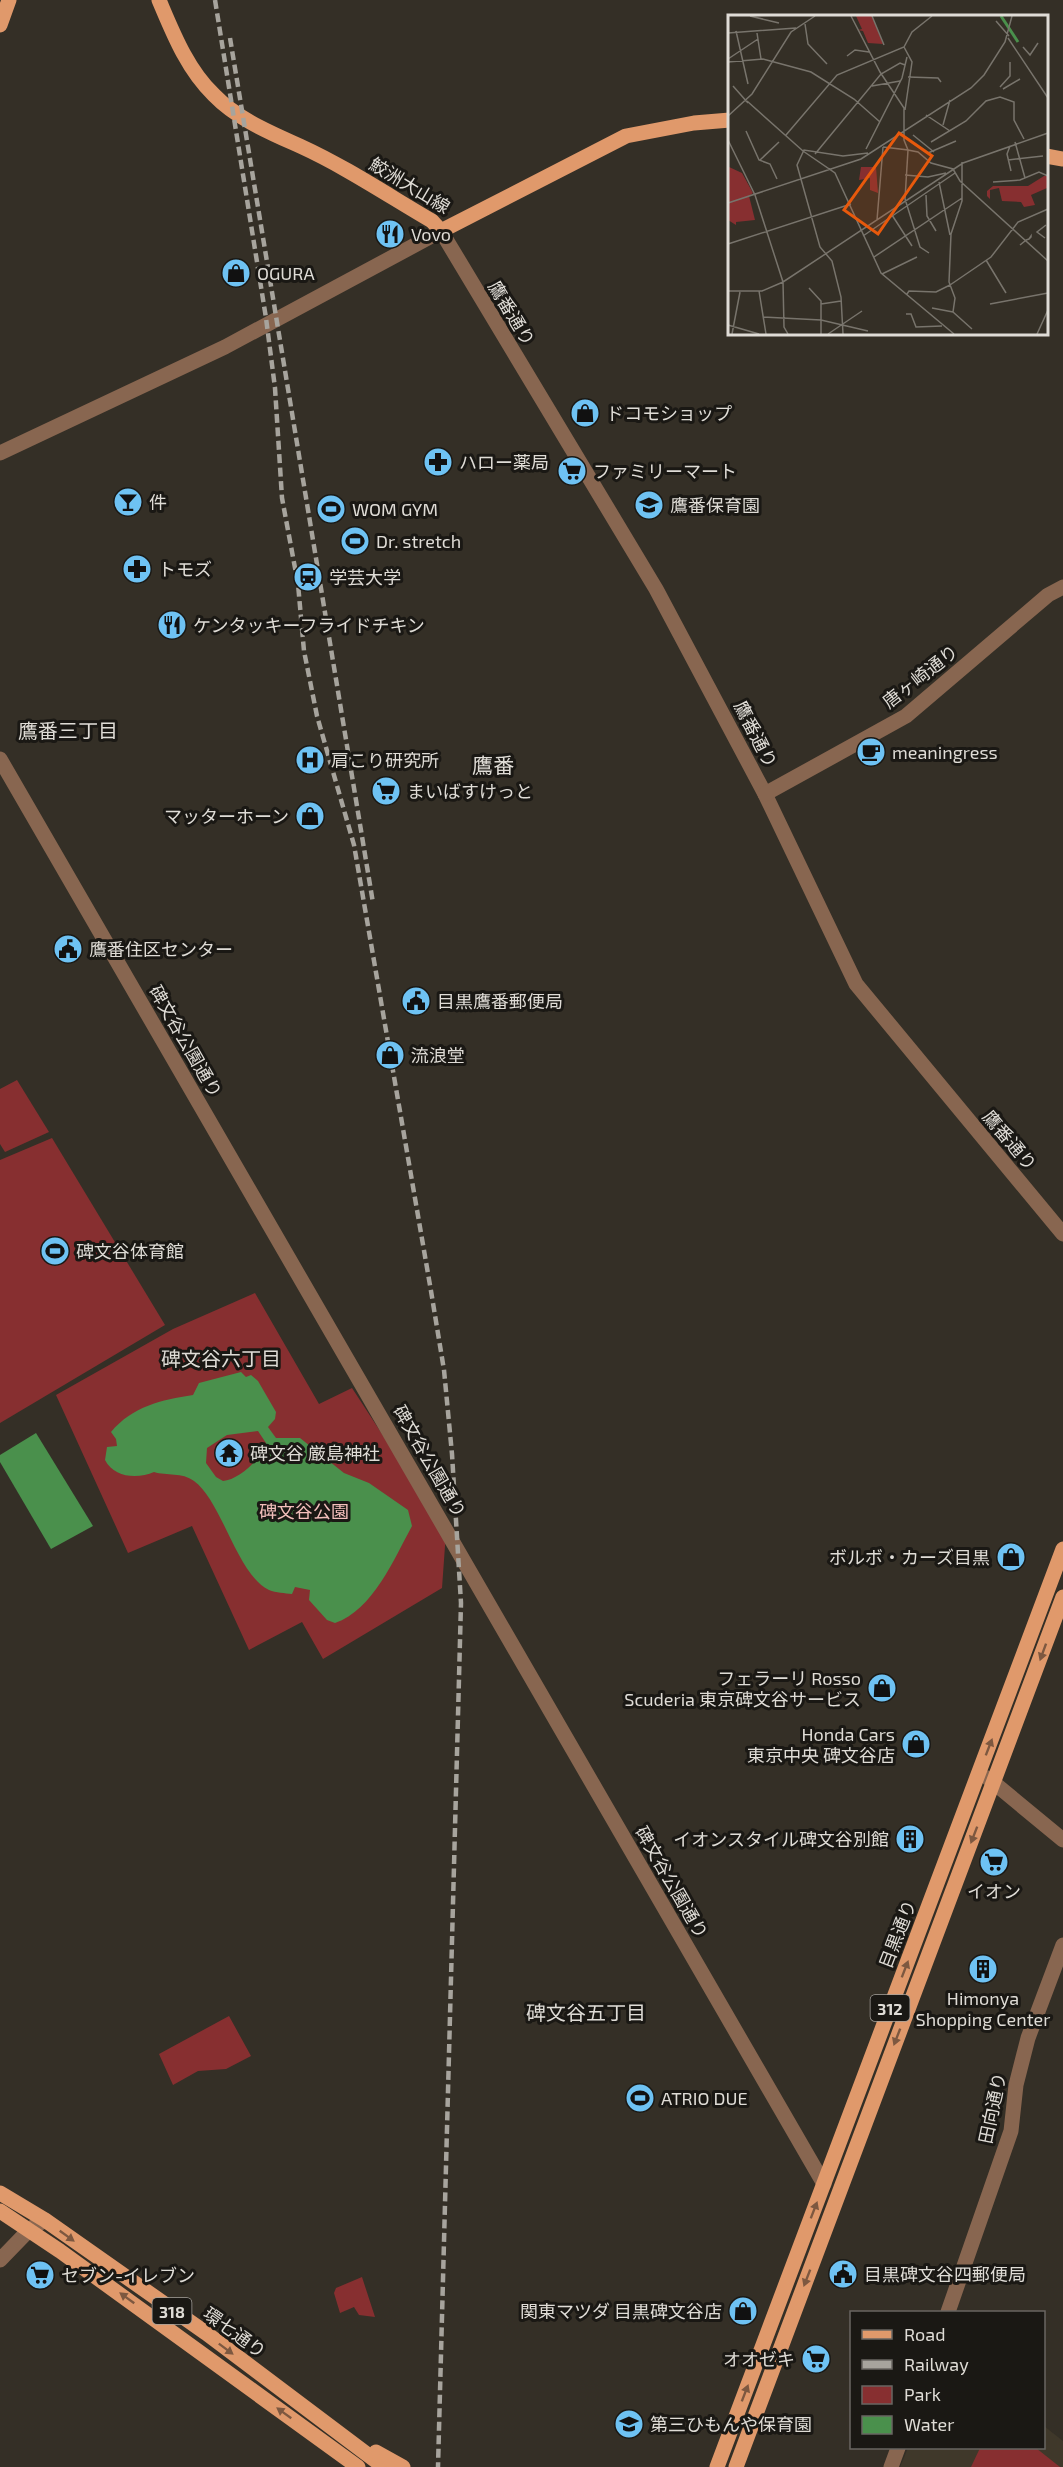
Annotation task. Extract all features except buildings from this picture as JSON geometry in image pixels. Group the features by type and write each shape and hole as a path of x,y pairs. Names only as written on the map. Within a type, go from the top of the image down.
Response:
{"main road":[{"path":"0,25 9,0"},
{"name":"鮫洲大山線","path":"159,0 178,45 194,71 214,95 252,123 355,176 432,221 441,231 626,136 694,123 728,120"},
{"path":"1048,156 1063,159"},
{"name":"目黒通り","path":"717,2467 1063,1549"},
{"name":"目黒通り","path":"736,2467 992,1780 1063,1597"},
{"name":"環七通り","path":"0,2193 45,2220 206,2333 384,2467"},
{"name":"環七通り","path":"0,2211 30,2229 358,2467"},
{"path":"341,2435 403,2467"},
{"path":"331,2448 349,2467"}],"street":[{"path":"0,453 214,353 441,231"},
{"name":"鷹番通り","path":"441,231 656,589 765,794 856,984 1063,1234"},
{"name":"唐ヶ崎通り","path":"765,794 906,716 1048,595 1063,587"},
{"name":"碑文谷公園通り","path":"0,759 824,2184"},
{"path":"992,1780 1004,1793 1063,1840"},
{"name":"田向通り","path":"949,2311 1011,2131 1016,2085 1028,2038 1063,1945"},
{"path":"0,2260 30,2229 45,2220"},
{"path":"891,2467 898,2449"}],"shaded area":[{"path":"1045,2427 1063,2441 1063,2467 900,2467 908,2449 1045,2449"}],"green space":[{"path":"17,1080 49,1132 5,1152 0,1144 0,1089"},
{"path":"52,1138 165,1325 0,1423 0,1160"},
{"name":"碑文谷公園","path":"255,1293 319,1404 352,1388 446,1532 442,1588 323,1659 302,1622 249,1650 192,1526 128,1553 56,1395 173,1329"},
{"path":"229,2016 251,2056 226,2069 198,2071 173,2085 159,2054"},
{"path":"362,2277 375,2317 359,2315 354,2307 340,2313 334,2293 336,2288"},
{"path":"980,2449 1037,2449 1060,2467 971,2467"}],"water":[{"path":"241,1372 246,1377 251,1375 258,1381 276,1412 275,1419 268,1427 276,1438 300,1438 344,1473 369,1483 408,1510 412,1526 390,1568 361,1607 348,1616 335,1623 327,1620 309,1600 310,1590 295,1587 292,1594 278,1592 269,1590 258,1582 239,1554 213,1504 194,1481 185,1476 154,1472 141,1476 120,1474 105,1460 107,1447 117,1446 116,1439 111,1432 120,1423 148,1406 193,1395 199,1383","holes":["258,1431 266,1443 260,1455 249,1467 229,1480 223,1481 216,1477 206,1463 207,1448 227,1435"]},
{"path":"36,1433 93,1526 51,1549 0,1462 0,1455"}],"railway":[{"path":"215,0 266,318 275,388 282,498 298,584 304,651 317,716 354,845 444,1370 452,1454 461,1603 438,2467"},
{"path":"230,38 373,903"}],"place":[{"name":"Vovo","path":"390,234"},
{"name":"OGURA","path":"236,273"},
{"name":"ドコモショップ","path":"585,413"},
{"name":"ハロー薬局","path":"438,462"},
{"name":"ファミリーマート","path":"572,471"},
{"name":"件","path":"128,502"},
{"name":"鷹番保育園","path":"649,505"},
{"name":"WOM GYM","path":"331,509"},
{"name":"Dr. stretch","path":"355,541"},
{"name":"トモズ","path":"137,569"},
{"name":"学芸大学","path":"308,577"},
{"name":"ケンタッキーフライドチキン","path":"172,625"},
{"name":"meaningress","path":"871,752"},
{"name":"肩こり研究所","path":"310,760"},
{"name":"まいばすけっと","path":"386,791"},
{"name":"マッターホーン","path":"310,816"},
{"name":"鷹番住区センター","path":"68,949"},
{"name":"目黒鷹番郵便局","path":"416,1001"},
{"name":"流浪堂","path":"390,1055"},
{"name":"碑文谷体育館","path":"55,1251"},
{"name":"碑文谷 厳島神社","path":"229,1453"},
{"name":"ボルボ・カーズ目黒","path":"1011,1557"},
{"name":"フェラーリ Rosso Scuderia 東京碑文谷サービス","path":"882,1688"},
{"name":"Honda Cars 東京中央 碑文谷店","path":"916,1744"},
{"name":"イオンスタイル碑文谷別館","path":"910,1839"},
{"name":"イオン","path":"994,1862"},
{"name":"Himonya Shopping Center","path":"983,1969"},
{"name":"ATRIO DUE","path":"640,2098"},
{"name":"目黒碑文谷四郵便局","path":"843,2274"},
{"name":"セブン-イレブン","path":"40,2275"},
{"name":"関東マツダ 目黒碑文谷店","path":"743,2311"},
{"name":"オオゼキ","path":"816,2359"},
{"name":"第三ひもんや保育園","path":"629,2424"}],"district":[{"name":"鷹番三丁目","path":"68,730"},
{"name":"鷹番","path":"493,764"},
{"name":"碑文谷六丁目","path":"221,1358"},
{"name":"碑文谷五丁目","path":"586,2012"}]}
